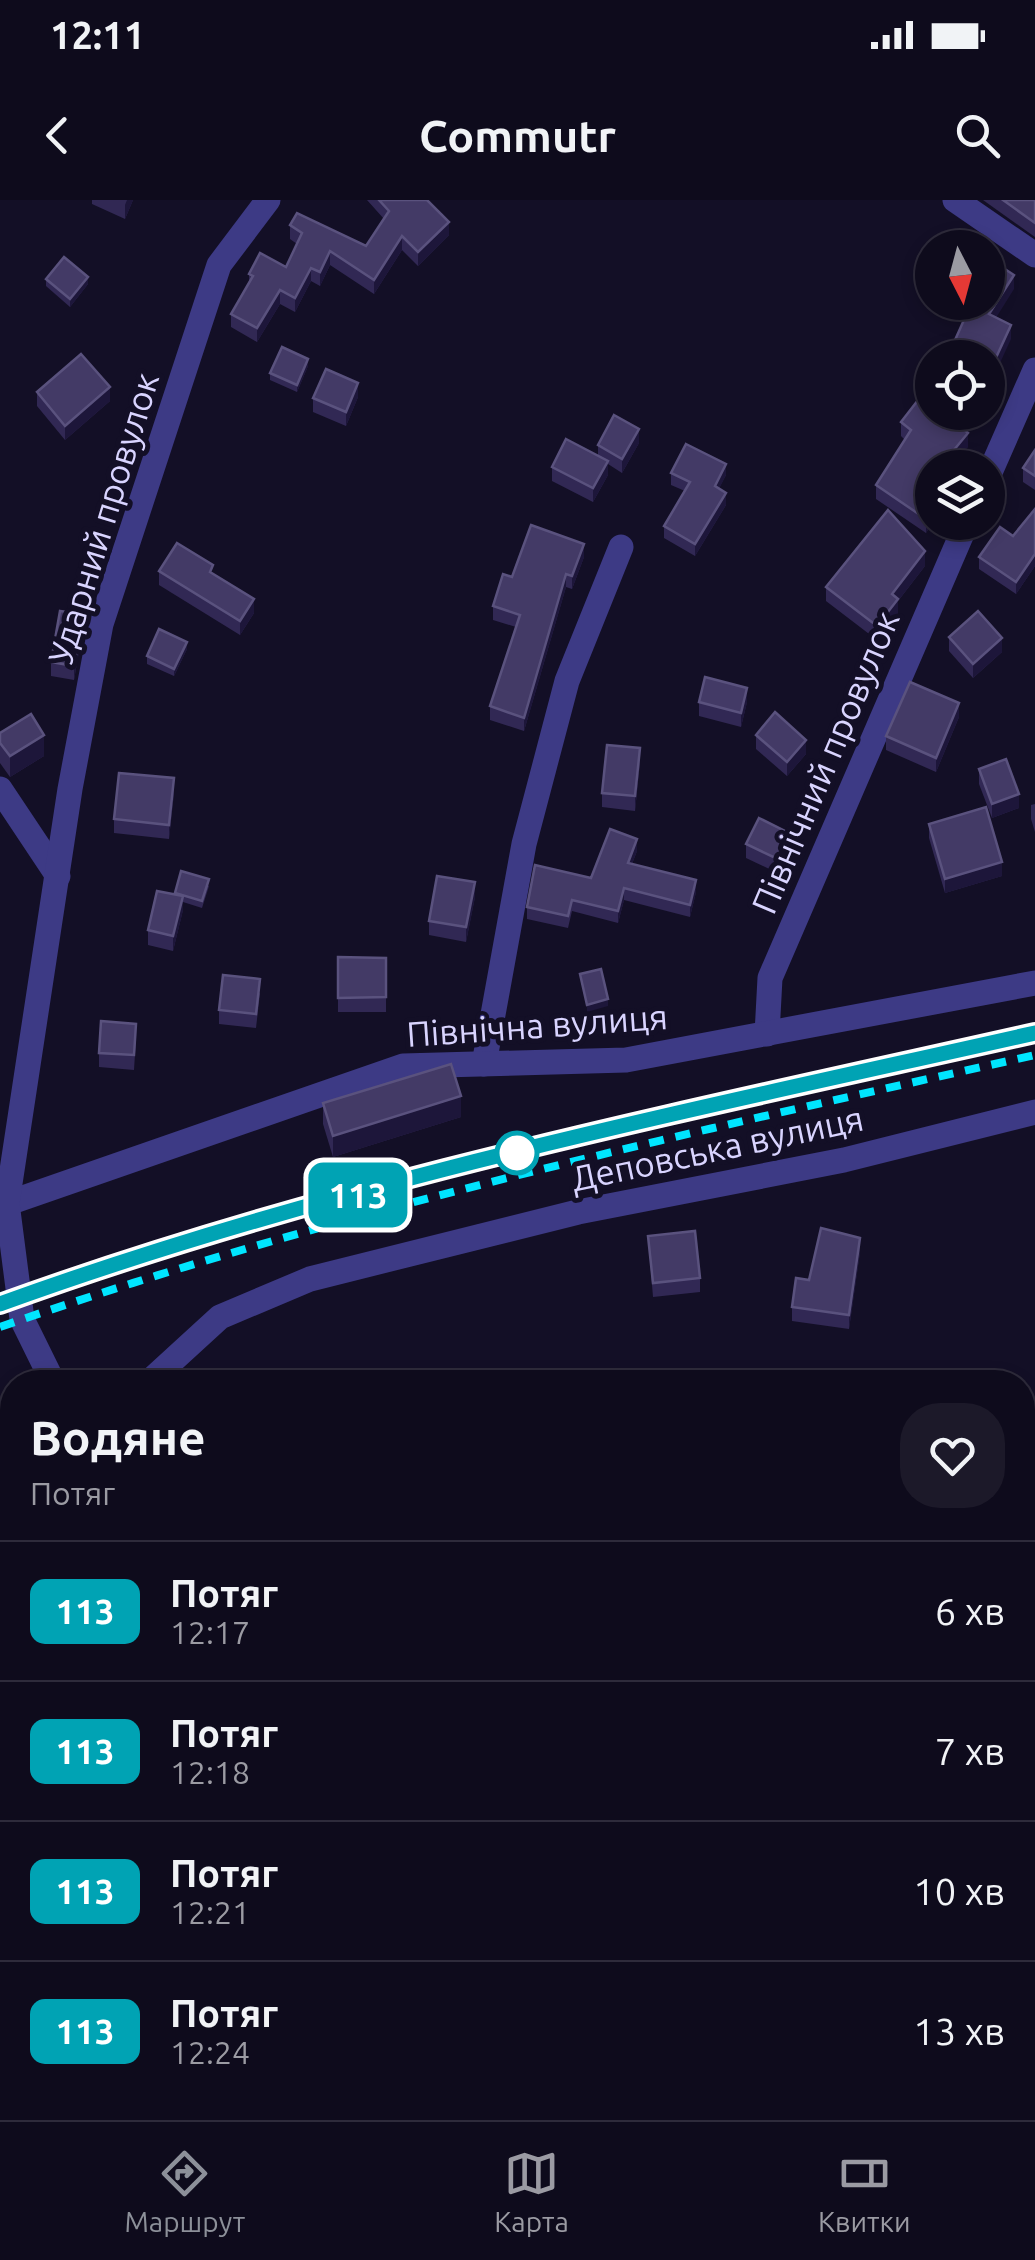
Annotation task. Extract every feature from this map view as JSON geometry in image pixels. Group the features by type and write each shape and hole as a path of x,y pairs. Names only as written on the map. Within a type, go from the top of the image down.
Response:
{"street":[{"name":"Ударний провулок","path":"46,1370 22,1319 4,1204 101,624 219,265 268,200"},
{"path":"955,200 1035,255"},
{"path":"1000,450 1035,370"},
{"name":"Північний провулок","path":"768,1034 770,978 960,540"},
{"path":"484,1064 524,844 567,680 620,547"},
{"path":"0,789 58,876"},
{"name":"Північна вулиця","path":"4,1204 404,1066 626,1060 1035,983"},
{"name":"Деповська вулиця","path":"162,1370 220,1317 310,1279 578,1212 844,1160 1035,1112"}],"building":[{"path":"379,200 427,200 449,222 418,252 402,236 374,280 330,251 320,272 311,268 295,298 280,290 257,328 231,314 253,276 249,274 260,253 286,267 302,233 290,225 297,213 366,246 389,211"},
{"path":"1003,200 1035,200 1035,223"},
{"path":"64,257 88,277 70,299 46,279"},
{"path":"1005,269 1014,275 1005,289"},
{"path":"964,320 1001,320 1011,325 1004,340 955,340"},
{"path":"282,347 308,359 297,385 270,373"},
{"path":"81,354 110,387 65,426 37,392"},
{"path":"326,369 358,383 346,412 313,398"},
{"path":"915,404 915,430 968,433 954,450 915,450 915,512 876,485 911,430 901,422"},
{"path":"614,415 639,429 622,459 598,445"},
{"path":"566,439 608,461 593,488 552,467"},
{"path":"686,444 726,464 715,486 726,493 695,544 664,526 690,482 671,473"},
{"path":"1035,450 1035,476 1023,468"},
{"path":"1035,509 1035,554 1016,582 979,557 991,540 1005,540 1005,530 1013,536"},
{"path":"888,510 925,551 892,594 898,599 877,626 826,587"},
{"path":"531,525 584,544 572,576 566,574 524,718 490,706 520,615 493,606 503,574 512,577"},
{"path":"177,543 213,565 210,572 254,599 240,621 159,571"},
{"path":"60,611 83,614 74,666 51,662"},
{"path":"978,611 1002,638 973,664 949,637"},
{"path":"159,629 187,642 174,669 147,656"},
{"path":"705,677 747,688 741,713 699,702"},
{"path":"910,682 959,703 936,758 886,736"},
{"path":"775,712 806,740 787,762 756,735"},
{"path":"31,714 44,735 10,756 0,743 0,733"},
{"path":"607,745 640,748 635,796 602,793"},
{"path":"1006,759 1019,794 992,804 979,769"},
{"path":"119,773 174,778 169,825 114,819"},
{"path":"986,807 1002,862 945,879 929,824"},
{"path":"759,818 795,836 782,861 746,844"},
{"path":"610,829 637,839 628,863 696,880 690,905 624,888 618,911 572,900 568,916 527,907 535,865 591,878"},
{"path":"181,871 209,879 202,901 175,893"},
{"path":"437,876 475,882 466,927 429,921"},
{"path":"157,891 183,896 173,936 148,930"},
{"path":"338,957 386,958 386,997 338,998"},
{"path":"601,969 608,999 587,1005 580,974"},
{"path":"223,975 260,979 256,1014 219,1010"},
{"path":"101,1021 136,1024 134,1055 99,1053"},
{"path":"451,1064 461,1096 333,1136 323,1103"},
{"path":"821,1228 860,1238 849,1315 792,1307 796,1278 809,1280"},
{"path":"695,1231 700,1278 653,1283 648,1236"}],"railway":[{"path":"0,1304 254,1221 383,1185 643,1121 1035,1033"},
{"path":"0,1327 255,1246 513,1176 1035,1055"}],"train":[{"name":"113","path":"0,1304 241,1228 449,1170 710,1105 1035,1033"}]}
